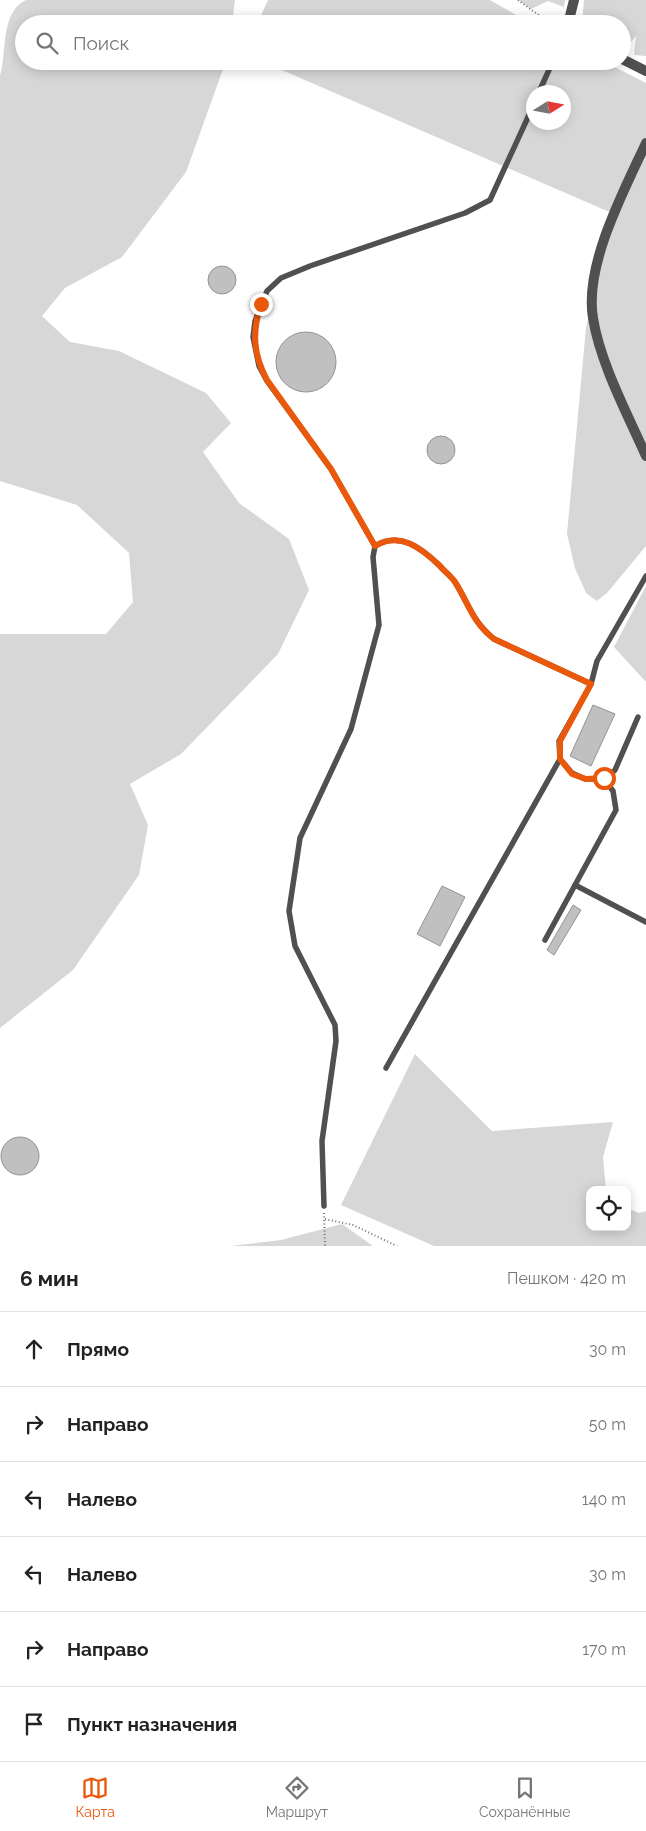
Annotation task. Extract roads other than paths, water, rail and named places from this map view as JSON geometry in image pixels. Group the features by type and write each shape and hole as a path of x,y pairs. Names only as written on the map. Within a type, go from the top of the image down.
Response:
{"street":[{"path":"570,15 574,0"},
{"path":"631,64 646,71"},
{"path":"646,143 608,229 592,297 593,318 602,350 646,456"}],"lane":[{"path":"542,85 549,70"},
{"path":"324,1206 322,1141 336,1041 334,1025 295,946 289,911 300,838 351,729 379,625 373,558 375,546 331,469 267,380 259,366 253,337 261,304 267,291 282,278 310,266 465,213 490,200 526,121"},
{"path":"375,546 384,541 399,540 421,547 455,581 470,613 488,634 591,684"},
{"path":"386,1068 560,759 560,741 591,684 597,661 646,576"},
{"path":"560,759 572,774 586,779 604,778 615,770 638,717"},
{"path":"545,940 616,810 613,791 604,778"},
{"path":"575,885 646,922"}]}
